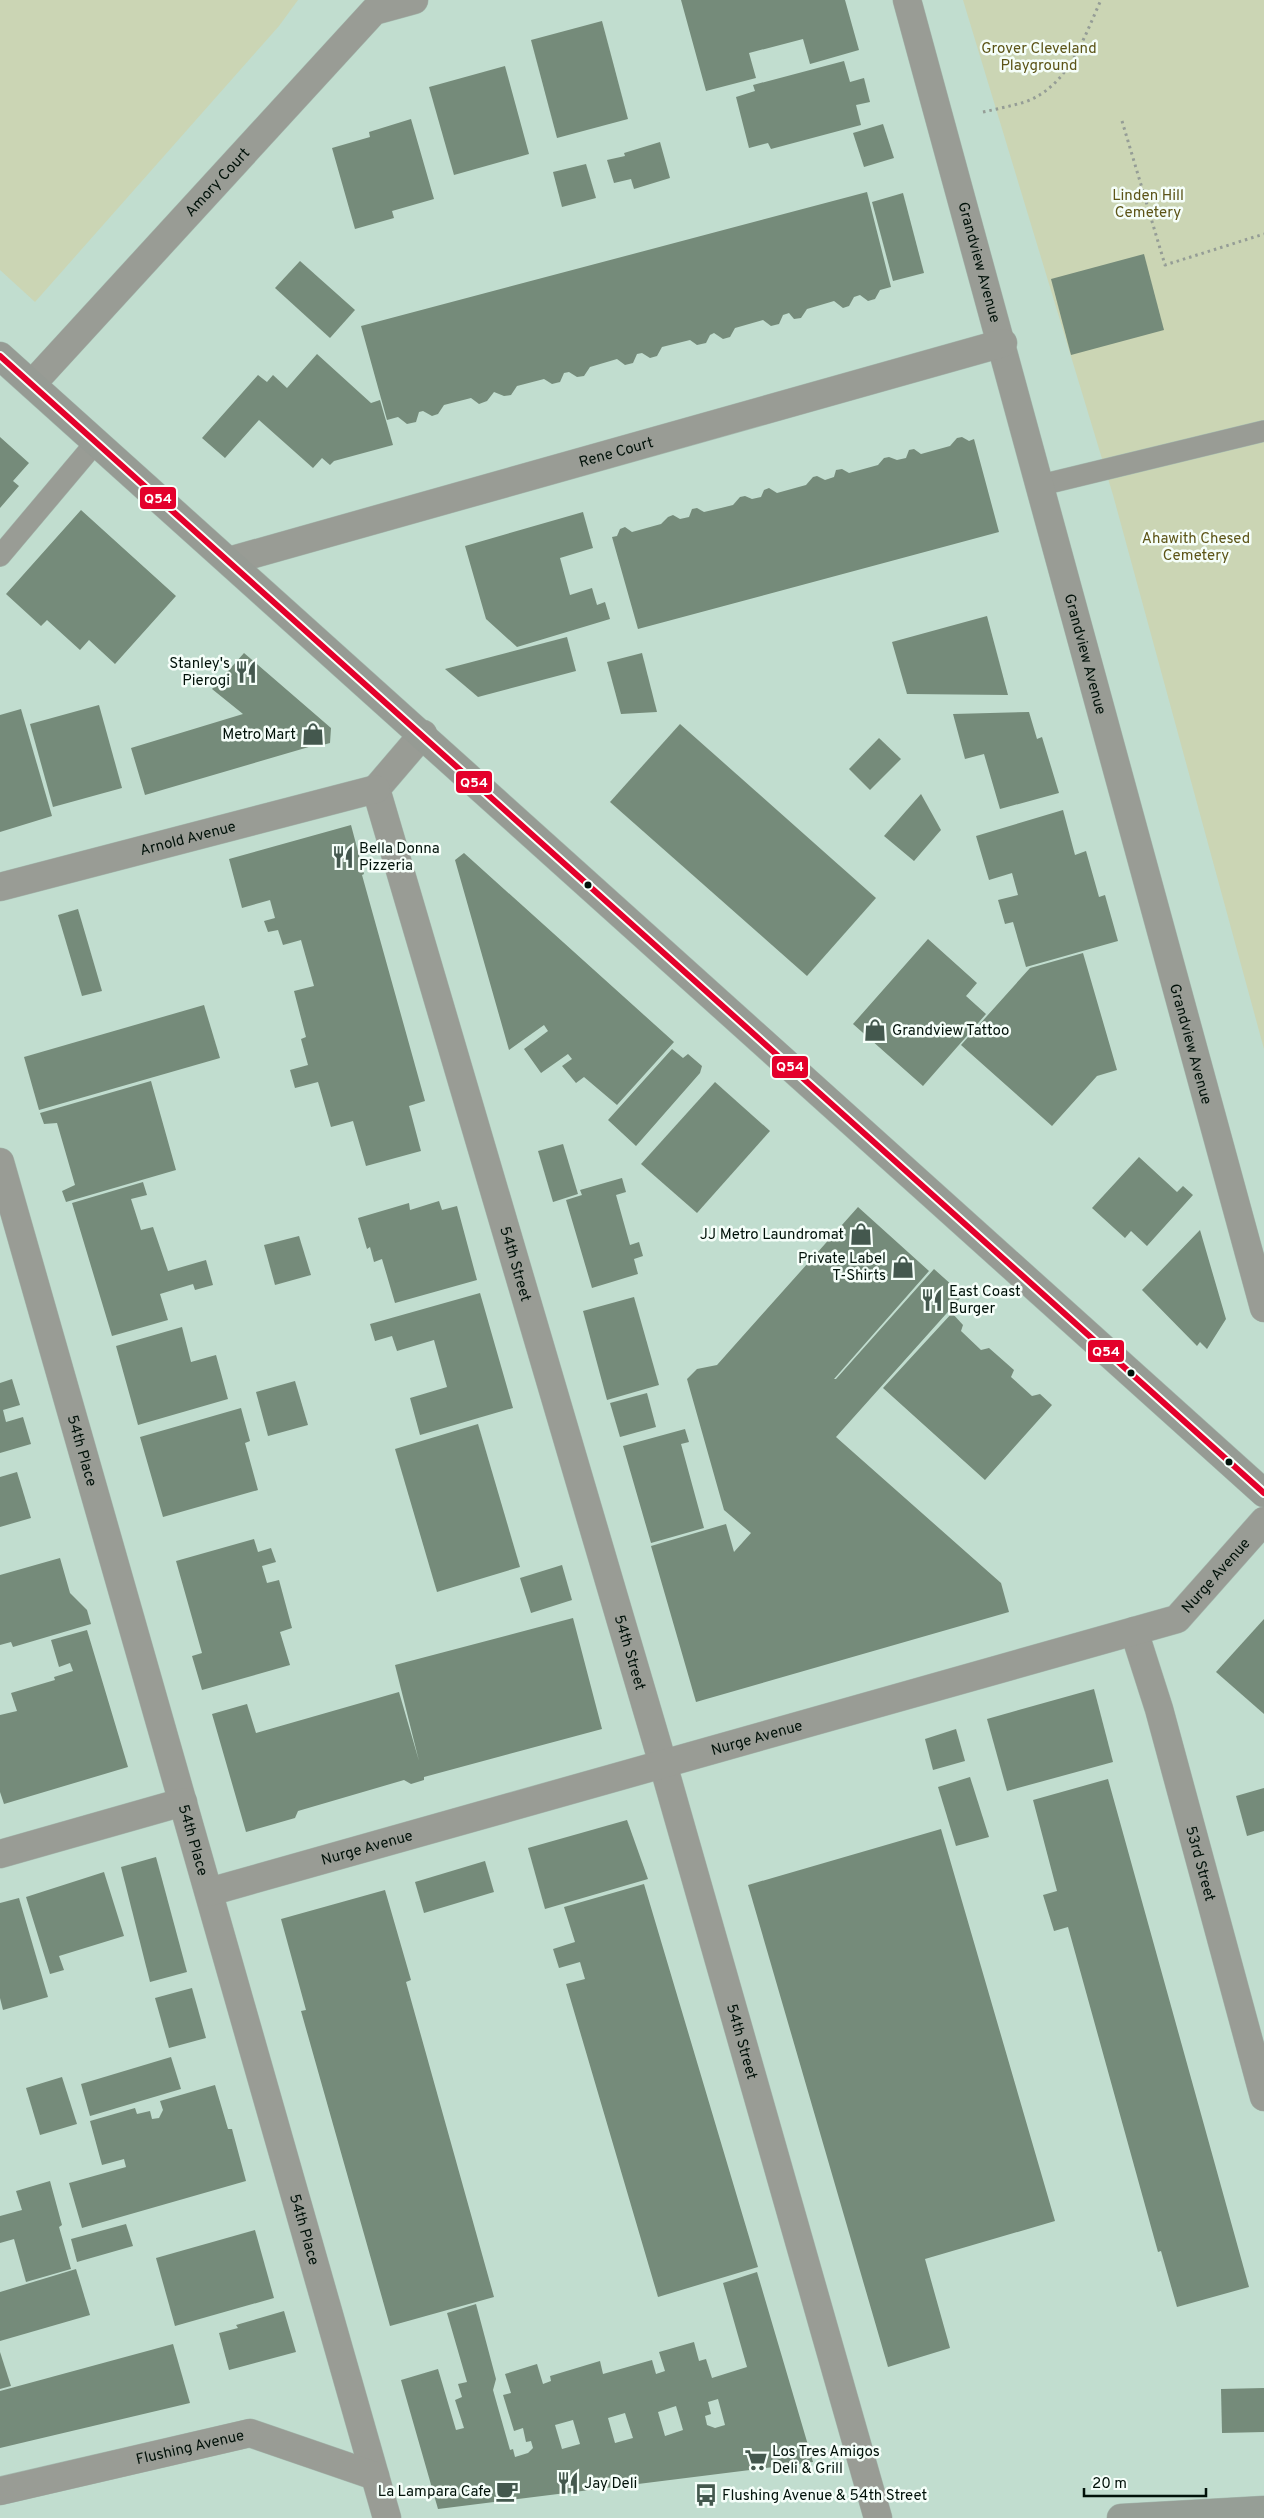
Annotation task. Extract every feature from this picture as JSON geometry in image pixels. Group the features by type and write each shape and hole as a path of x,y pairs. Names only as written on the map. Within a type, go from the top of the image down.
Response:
{"main road":[{"path":"0,356 1264,1492"},
{"path":"1121,2518 1264,2510"}],"street":[{"name":"Amory Court","path":"32,384 374,11 414,0"},
{"name":"Grandview Avenue","path":"907,0 1003,343 1186,1029 1264,1308"},
{"name":"Rene Court","path":"229,561 1003,343"},
{"path":"376,789 422,734"},
{"name":"Arnold Avenue","path":"0,887 376,789"},
{"name":"54th Street","path":"376,789 663,1764 878,2518"},
{"name":"54th Place","path":"0,1162 387,2518"},
{"name":"Nurge Avenue","path":"209,1892 1177,1619 1264,1520"},
{"name":"53rd Street","path":"1134,1632 1159,1709 1264,2097"},
{"path":"0,1854 183,1802"},
{"name":"Flushing Avenue","path":"0,2491 250,2433 375,2476"}],"lane":[{"path":"1041,485 1264,431"},
{"path":"0,556 96,442"}],"path":[{"path":"983,112 1026,102 1052,88 1065,74 1101,0"},
{"path":"1122,121 1165,265 1264,234"}],"green space":[{"path":"0,0 298,0 279,26 35,302 0,270"},
{"path":"963,0 1264,0 1264,1049 1113,495"}],"building":[{"path":"681,0 845,0 859,50 810,64 803,39 749,53 756,78 706,91"},
{"path":"602,21 628,119 557,138 531,40"},
{"path":"844,61 850,82 864,78 870,102 856,105 861,125 771,149 768,143 749,148 736,97 755,91 753,85"},
{"path":"505,66 529,154 454,175 429,87"},
{"path":"411,119 434,199 392,211 394,218 355,229 332,148 370,137 369,132"},
{"path":"883,124 894,158 864,167 853,133"},
{"path":"660,142 670,178 634,189 631,179 614,183 607,160 625,156 624,153"},
{"path":"586,164 596,198 562,207 553,172"},
{"path":"867,192 891,287 880,290 875,299 868,301 860,295 854,297 849,306 843,308 834,301 807,309 801,318 794,319 789,313 783,315 779,324 771,326 763,320 735,328 730,337 723,339 714,333 710,335 706,343 697,345 690,340 662,347 657,356 650,358 642,353 637,354 633,363 625,365 617,359 590,367 584,376 577,377 569,372 564,373 560,382 552,384 544,379 517,386 511,395 504,396 494,392 487,401 479,404 471,398 444,405 438,414 432,416 423,411 419,412 416,422 407,424 398,417 387,420 361,326"},
{"path":"903,193 924,273 893,281 872,202"},
{"path":"1144,254 1164,330 1071,355 1051,279"},
{"path":"300,261 355,310 330,338 275,288"},
{"path":"317,354 371,403 380,400 393,445 334,461 330,465 322,458 313,468 259,420 225,458 202,438 258,375 267,382 273,375 287,388"},
{"path":"0,437 29,463 13,481 19,486 0,508"},
{"path":"962,437 969,441 974,439 999,532 638,629 612,537 617,536 620,529 625,527 632,532 661,524 673,515 680,519 689,517 692,509 697,508 704,512 733,505 740,497 745,496 752,499 761,497 764,490 769,488 777,493 806,485 813,477 817,476 825,480 834,477 836,470 842,469 849,473 878,465 884,458 889,457 897,460 906,458 909,450 914,449 921,454 950,446 957,438"},
{"path":"81,510 176,596 115,664 89,640 80,650 47,620 41,626 6,594"},
{"path":"583,512 593,548 560,558 570,595 592,588 597,605 605,602 610,619 517,647 486,619 465,546"},
{"path":"987,616 1008,695 907,694 892,642"},
{"path":"567,637 576,671 478,697 445,669"},
{"path":"244,653 331,728 330,743 319,746 319,744 145,795 131,748 243,714 212,689"},
{"path":"642,653 657,712 621,714 607,662"},
{"path":"99,705 122,788 53,807 30,724"},
{"path":"21,709 52,816 0,832 0,715"},
{"path":"1029,712 1037,739 1042,737 1059,793 1000,809 984,754 965,759 953,714"},
{"path":"680,724 876,898 807,976 610,802"},
{"path":"879,738 901,759 870,790 849,769"},
{"path":"921,794 941,830 914,861 884,836"},
{"path":"1063,810 1075,855 1086,851 1099,897 1105,895 1118,941 1026,967 1013,922 1005,924 998,900 1018,895 1012,873 989,880 976,836"},
{"path":"351,825 364,874 362,875 425,1101 409,1106 421,1151 366,1166 353,1121 331,1127 318,1082 295,1088 290,1070 308,1065 301,1039 306,1037 294,991 314,986 301,940 283,945 278,930 268,932 264,921 275,918 270,900 242,908 229,859"},
{"path":"464,853 674,1042 617,1105 584,1077 576,1083 562,1066 572,1059 568,1054 541,1073 524,1049 548,1031 544,1025 509,1050 455,860"},
{"path":"78,909 102,991 82,996 58,915"},
{"path":"928,939 977,983 966,996 986,1014 923,1086 853,1024"},
{"path":"1083,953 1117,1070 1097,1076 1052,1126 961,1045 1030,968"},
{"path":"204,1005 220,1058 39,1110 24,1057"},
{"path":"672,1049 683,1058 688,1054 702,1066 700,1073 636,1146 608,1120"},
{"path":"151,1081 176,1170 66,1202 62,1191 75,1185 57,1123 44,1124 40,1113"},
{"path":"715,1082 770,1131 697,1213 641,1164"},
{"path":"563,1144 578,1194 553,1202 538,1151"},
{"path":"1139,1157 1177,1192 1183,1186 1193,1195 1147,1246 1131,1231 1125,1238 1092,1208"},
{"path":"622,1178 626,1192 616,1195 630,1245 639,1242 643,1256 634,1259 638,1274 592,1288 566,1200 582,1195 580,1190"},
{"path":"143,1182 147,1195 131,1199 141,1230 153,1227 168,1271 206,1260 213,1285 195,1290 193,1284 160,1294 168,1320 112,1336 72,1203"},
{"path":"439,1201 442,1210 457,1206 477,1280 395,1303 382,1259 374,1262 370,1247 367,1249 358,1218 409,1203 410,1210"},
{"path":"858,1207 929,1271 834,1379 934,1269 963,1295 836,1437 1001,1583 1009,1612 696,1702 651,1546 726,1524 734,1552 751,1533 724,1510 687,1379 697,1369 717,1365"},
{"path":"1200,1230 1226,1319 1207,1349 1200,1342 1197,1346 1142,1290"},
{"path":"299,1236 311,1275 275,1285 264,1245"},
{"path":"480,1293 513,1408 420,1435 410,1398 447,1387 434,1340 397,1351 392,1336 375,1341 370,1324"},
{"path":"634,1297 659,1385 607,1400 583,1311"},
{"path":"952,1313 963,1325 961,1331 981,1350 989,1348 1014,1370 1011,1377 1032,1396 1040,1394 1052,1405 985,1480 883,1388"},
{"path":"182,1327 191,1362 216,1355 228,1399 138,1425 116,1346"},
{"path":"12,1379 20,1405 3,1410 6,1422 23,1417 31,1444 0,1453 0,1383"},
{"path":"295,1381 308,1425 268,1436 256,1392"},
{"path":"647,1393 656,1427 620,1437 610,1403"},
{"path":"241,1408 250,1441 245,1443 258,1490 163,1517 140,1437"},
{"path":"478,1424 520,1567 437,1592 395,1449"},
{"path":"685,1429 689,1442 681,1444 704,1528 651,1543 623,1446"},
{"path":"17,1472 31,1518 0,1527 0,1477"},
{"path":"254,1539 258,1552 271,1548 276,1562 262,1566 267,1583 279,1580 292,1628 280,1632 290,1665 202,1690 192,1656 202,1653 176,1561"},
{"path":"60,1558 70,1593 87,1610 91,1624 13,1647 11,1642 0,1645 0,1575"},
{"path":"562,1565 572,1600 531,1613 520,1578"},
{"path":"573,1618 602,1729 424,1777 424,1780 411,1784 404,1780 298,1811 295,1818 246,1832 212,1714 247,1704 256,1733 399,1692 419,1761 395,1665"},
{"path":"1264,1619 1264,1714 1216,1672"},
{"path":"87,1630 128,1767 4,1804 0,1792 0,1715 17,1711 11,1693 55,1680 54,1677 73,1671 70,1663 59,1667 51,1640"},
{"path":"1094,1689 1113,1762 1007,1791 987,1719"},
{"path":"956,1729 965,1761 933,1770 925,1739"},
{"path":"970,1777 989,1837 956,1846 938,1787"},
{"path":"1108,1779 1249,2287 1177,2307 1161,2251 1158,2252 1068,1927 1054,1931 1043,1895 1057,1891 1033,1800"},
{"path":"1264,1788 1264,1831 1247,1836 1236,1796"},
{"path":"627,1820 648,1879 545,1909 528,1848"},
{"path":"941,1829 1055,2221 925,2259 950,2348 888,2367 748,1885"},
{"path":"156,1857 187,1972 150,1982 121,1867"},
{"path":"485,1861 494,1892 424,1913 415,1882"},
{"path":"104,1872 124,1936 59,1956 64,1970 50,1974 26,1897"},
{"path":"644,1884 758,2267 658,2297 566,1984 585,1979 580,1962 559,1968 553,1949 575,1942 564,1907"},
{"path":"385,1890 411,1980 406,1982 494,2297 390,2326 301,2011 306,2010 281,1919"},
{"path":"19,1898 48,1997 3,2010 0,1998 0,1903"},
{"path":"192,1988 206,2038 169,2048 155,1998"},
{"path":"171,2057 181,2089 90,2116 81,2084"},
{"path":"62,2077 77,2124 40,2135 26,2088"},
{"path":"215,2085 228,2129 232,2129 246,2181 82,2228 69,2183 126,2167 124,2159 102,2165 90,2121 135,2108 137,2114 150,2111 152,2119 159,2118 163,2110 160,2101"},
{"path":"50,2181 62,2225 59,2227 71,2269 26,2282 14,2239 0,2243 0,2216 22,2210 16,2191"},
{"path":"126,2224 133,2246 77,2262 71,2239"},
{"path":"255,2230 274,2298 175,2326 156,2258"},
{"path":"76,2269 90,2315 0,2341 0,2292"},
{"path":"757,2272 813,2462 438,2509 401,2380 438,2369 456,2430 464,2428 455,2400 462,2397 458,2384 467,2382 447,2313 476,2304 496,2379 493,2390 510,2450 513,2449 515,2457 528,2453 533,2448 531,2441 526,2442 523,2428 514,2431 503,2395 511,2393 505,2374 537,2364 543,2384 551,2381 550,2376 600,2361 603,2374 652,2360 656,2374 665,2371 659,2352 694,2342 699,2361 706,2359 712,2378 747,2367 723,2283","holes":["718,2399 725,2425 715,2428 707,2425 705,2416 711,2414 708,2402","676,2406 683,2430 665,2436 658,2412","625,2413 633,2438 615,2443 608,2418","573,2420 580,2444 562,2449 555,2425"]},
{"path":"284,2311 296,2352 229,2370 219,2333 238,2328 236,2325"},
{"path":"173,2344 190,2403 0,2448 0,2391"},
{"path":"0,2352 11,2386 0,2389"},
{"path":"1264,2388 1264,2432 1222,2433 1221,2389"}],"transit line":[{"name":"Q54","path":"0,356 1264,1493"}],"place":[{"name":"Stanley's Pierogi","path":"246,672"},
{"name":"Metro Mart","path":"313,734"},
{"name":"Bella Donna Pizzeria","path":"343,857"},
{"name":"Grandview Tattoo","path":"875,1030"},
{"name":"JJ Metro Laundromat","path":"861,1234"},
{"name":"Private Label T-Shirts","path":"903,1267"},
{"name":"East Coast Burger","path":"932,1300"},
{"name":"Los Tres Amigos Deli & Grill","path":"756,2460"},
{"name":"Jay Deli","path":"568,2483"},
{"name":"La Lampara Cafe","path":"507,2491"},
{"name":"Flushing Avenue & 54th Street","path":"706,2495"}],"park label":[{"name":"Grover Cleveland Playground","path":"1039,56"},
{"name":"Linden Hill Cemetery","path":"1148,204"},
{"name":"Ahawith Chesed Cemetery","path":"1196,546"}]}
